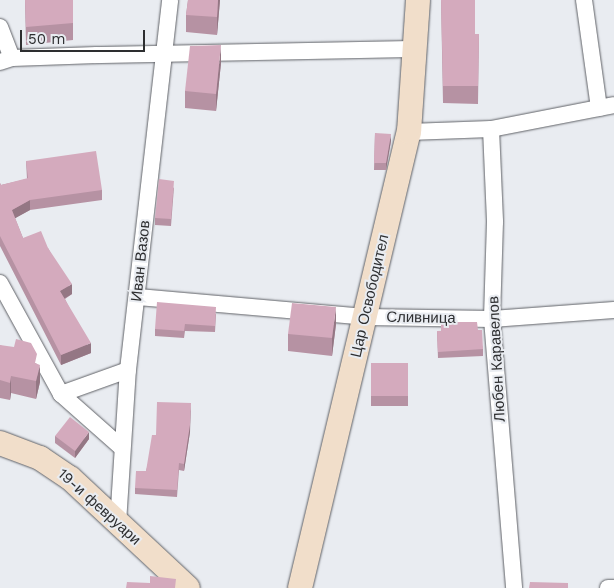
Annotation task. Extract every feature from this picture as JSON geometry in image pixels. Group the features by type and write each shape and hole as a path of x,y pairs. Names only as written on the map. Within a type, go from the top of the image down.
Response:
{"main road":[{"name":"Цар Освободител","path":"300,588 409,132 418,0"},
{"name":"19-и февруари","path":"0,443 40,458 70,478 188,588"}],"street":[{"name":"Иван Вазов","path":"118,523 121,447 128,370 138,297 170,0"},
{"path":"409,132 491,129 607,107 584,0"},
{"path":"0,27 6,60 165,53 416,49"},
{"name":"Любен Каравелов","path":"491,129 495,222 492,319 514,588"},
{"path":"0,283 61,394 121,447"},
{"name":"Сливница","path":"138,297 365,316 492,319 614,310"},
{"path":"61,394 128,370"},
{"path":"608,588 614,588"}],"building":[{"path":"25,0 73,0 73,23 26,27"},
{"path":"188,0 218,0 217,17 186,15"},
{"path":"441,0 475,0 475,34 479,34 478,86 443,86"},
{"path":"221,45 216,94 185,91 190,46"},
{"path":"375,133 391,134 386,163 374,163"},
{"path":"96,151 102,190 30,200 12,210 23,238 41,231 48,248 72,284 60,291 91,343 61,355 0,236 0,183 1,185 28,178 26,161"},
{"path":"159,179 174,181 171,219 155,218"},
{"path":"157,302 216,307 215,326 185,324 184,331 155,329"},
{"path":"292,303 336,307 332,338 288,334"},
{"path":"441,322 477,322 478,330 482,330 483,349 438,352 437,331 441,331"},
{"path":"16,339 31,343 37,354 35,363 40,365 36,381 11,376 10,383 0,380 0,345 14,347"},
{"path":"371,363 408,363 408,396 371,396"},
{"path":"157,402 191,403 190,425 184,464 179,463 177,490 135,488 136,471 146,471 152,435 156,435"},
{"path":"70,417 89,432 75,451 55,436"},
{"path":"150,576 176,579 175,588 126,588 127,582 150,583"},
{"path":"530,582 568,583 568,588 529,588"}]}
